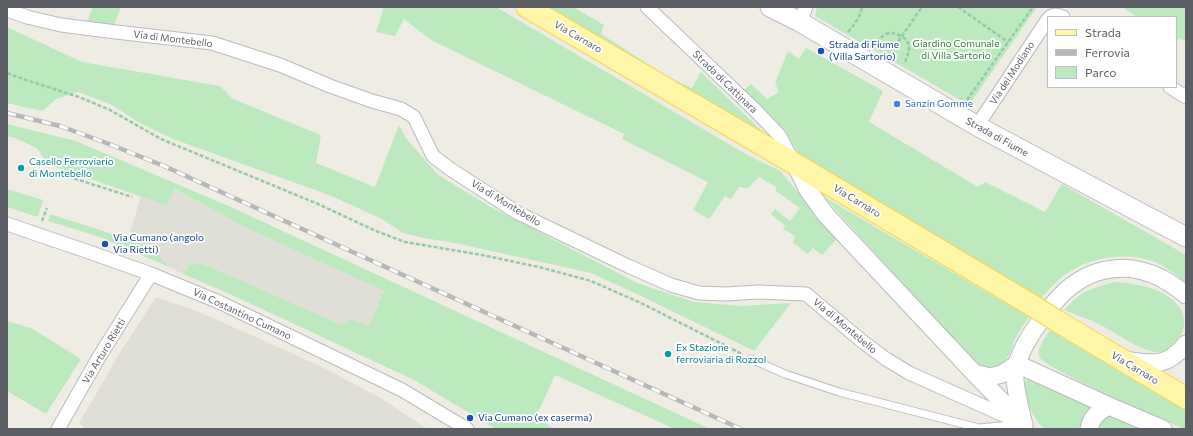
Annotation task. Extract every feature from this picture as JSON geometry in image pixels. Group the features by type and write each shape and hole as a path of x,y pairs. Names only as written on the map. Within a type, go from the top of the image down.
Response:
{"main road":[{"name":"Via Carnaro","path":"527,7 795,164 1186,398"},
{"name":"Strada di Fiume","path":"770,7 803,15 977,126 1186,237"}],"street":[{"name":"Strada di Cattinara","path":"647,7 754,109 779,135 795,164"},
{"name":"Via di Montebello","path":"8,13 60,25 212,43 280,65 330,86 372,101 401,109 414,117 433,156 450,169 518,213 628,266 671,285 699,293 727,294 758,292 806,294 863,342 903,370 1026,427"},
{"name":"Via dei Modiano","path":"977,126 1047,21"},
{"path":"1172,88 1186,97"},
{"path":"795,164 808,190 826,215 1026,427"},
{"name":"Via Costantino Cumano","path":"7,224 151,274 219,302 402,390 467,429"},
{"path":"1026,427 1015,375 1017,364 1037,326 1055,302 1075,284 1090,275 1108,268 1127,268 1160,277 1186,294"},
{"name":"Via Arturo Rietti","path":"58,429 99,357 151,274"},
{"path":"1122,360 1150,363 1165,362 1178,354 1186,344"},
{"path":"974,373 990,377 1002,374 1017,364"},
{"path":"1017,364 1163,429"},
{"path":"1089,429 1090,424 1099,412 1109,406"}],"lane":[{"path":"751,359 785,374 839,392 979,428 1026,427"}],"path":[{"path":"848,32 861,14 862,7"},
{"path":"886,57 922,7"},
{"path":"958,7 1008,42"},
{"path":"961,97 967,100 1033,7"},
{"path":"842,28 854,35"},
{"path":"867,43 873,47 879,39 886,34 893,32 901,36 906,40 909,46 909,54 904,64 910,68"},
{"path":"7,73 104,107 161,138 318,204 376,231 405,242 482,255 543,268 591,281 641,303 751,359"},
{"path":"58,173 132,197"},
{"path":"95,190 97,186"},
{"path":"41,223 47,208"}],"shaded area":[{"path":"174,189 246,228 384,291 369,326 351,319 342,325 200,263 189,265 183,274 169,267 160,257 128,239 141,196 166,205"},
{"path":"156,297 197,311 328,370 382,399 427,429 86,429 79,423 121,351"}],"green space":[{"path":"93,7 121,7 113,28 87,22"},
{"path":"384,7 496,7 749,156 780,171 838,238 822,255 813,248 807,254 793,242 795,236 783,229 785,226 771,214 775,209 790,221 800,208 776,191 776,187 759,177 748,188 739,187 731,199 725,196 709,219 693,210 708,182 622,139 624,134 431,40 404,19 395,36 376,32"},
{"path":"544,7 573,7 604,25 601,34 668,77 692,88 701,72 771,140"},
{"name":"Giardino Comunale di Villa Sartorio","path":"817,7 1037,7 969,105 815,16"},
{"path":"1122,7 1186,7 1186,42 1180,38 1177,42 1177,16 1136,16"},
{"path":"7,27 82,62 220,86 233,99 321,135 316,163 375,187 399,125 406,138 437,174 489,206 637,283 694,302 741,306 791,303 754,351 591,273 403,233 382,219 329,195 173,139 138,122 112,105 78,92 56,99 42,111 7,103"},
{"path":"806,48 883,91 869,122 978,187 985,182 1045,212 1062,184 1186,255 1186,283 1168,269 1146,259 1136,257 1106,258 1087,263 1069,272 1054,284 1041,298 801,158 785,130 744,90 751,84 767,99 779,92 775,83 788,51 799,59"},
{"path":"7,124 76,141 231,207 710,429 675,429 555,375 536,417 554,429 496,429 414,380 232,295 183,274 189,265 200,263 342,325 351,319 369,326 384,291 246,228 175,189 166,205 55,167 43,158 38,149 15,138 7,136"},
{"path":"7,189 43,200 38,217 7,207"},
{"path":"824,197 1029,317 1017,336 1011,351 1005,360 993,367 977,365"},
{"path":"50,214 148,247 169,267 100,237 48,221"},
{"path":"1114,282 1141,285 1159,291 1174,301 1180,308 1184,322 1180,337 1175,343 1163,351 1149,351 1135,345 1101,325 1064,310 1086,292"},
{"path":"7,321 31,328 81,359 46,414 7,391"},
{"path":"1050,330 1186,411 1186,429 1108,395 1062,372 1040,358 1040,347"},
{"path":"1029,379 1093,406 1084,416 1080,429 1044,429 1032,413 1026,395 1024,382"},
{"path":"1108,416 1116,417 1141,429 1097,429 1102,420"}],"railway":[{"path":"7,113 60,126 164,166 741,429"}],"place":[{"name":"Strada di Fiume (Villa Sartorio)","path":"821,51"},
{"name":"Sanzin Gomme","path":"897,104"},
{"name":"Casello Ferroviario di Montebello","path":"21,168"},
{"name":"Via Cumano (angolo Via Rietti)","path":"105,244"},
{"name":"Ex Stazione ferroviaria di Rozzol","path":"668,354"},
{"name":"Via Cumano (ex caserma)","path":"470,418"}]}
